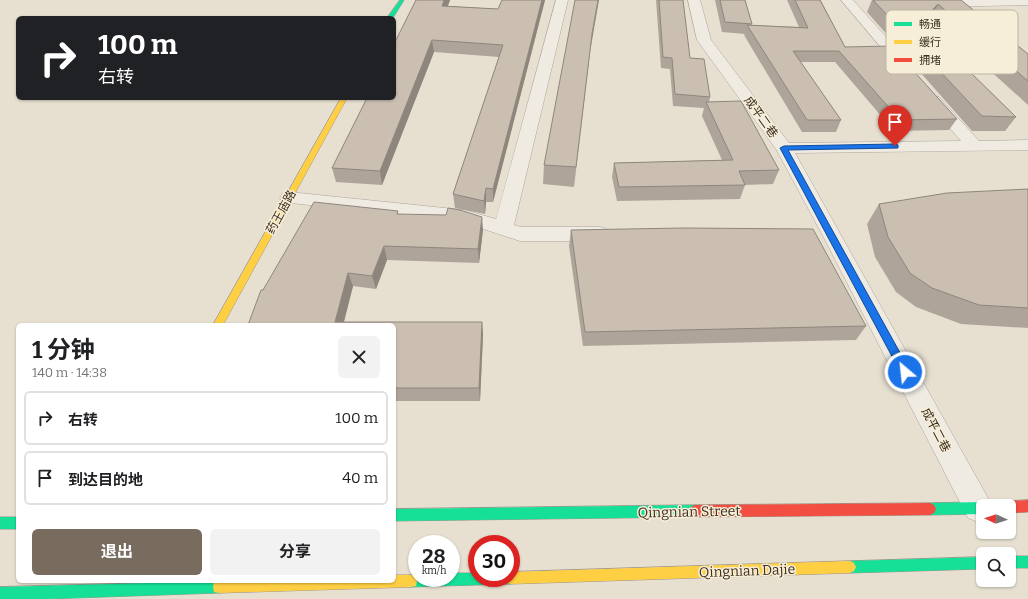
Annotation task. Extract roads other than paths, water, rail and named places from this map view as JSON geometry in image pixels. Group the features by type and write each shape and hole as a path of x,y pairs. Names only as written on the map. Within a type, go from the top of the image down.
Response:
{"main road":[{"path":"391,16 402,0"},
{"name":"药王庙路","path":"219,323 343,100"},
{"path":"1016,507 1028,506"},
{"name":"Qingnian Street","path":"396,515 976,508"},
{"path":"0,523 16,523"},
{"path":"1016,562 1028,562"},
{"name":"Qingnian Dajie","path":"520,578 976,563"},
{"name":"Qingnian Dajie","path":"396,582 468,579"},
{"name":"Qingnian Dajie","path":"0,594 351,583"}],"street":[{"path":"503,228 562,0"},
{"name":"成平二巷","path":"694,0 704,40 784,148 976,501"},
{"path":"919,3 1028,1"},
{"path":"848,2 865,4"},
{"path":"848,2 886,45"},
{"path":"911,74 975,146"},
{"path":"784,148 1028,145"},
{"path":"289,198 464,216 520,234 614,234"},
{"path":"810,236 833,236"}]}
